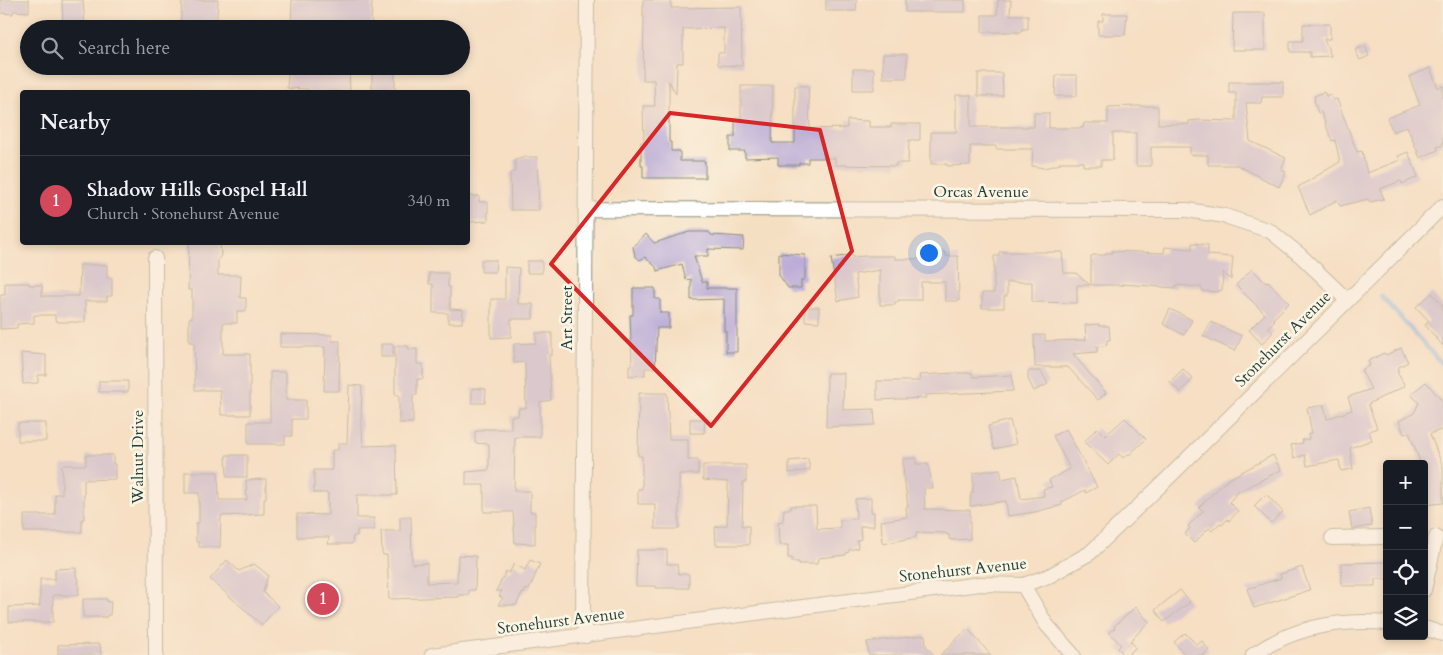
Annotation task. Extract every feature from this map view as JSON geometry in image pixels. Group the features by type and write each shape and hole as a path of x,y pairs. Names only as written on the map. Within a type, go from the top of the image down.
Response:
{"street":[{"name":"Art Street","path":"586,636 583,617 583,597 587,0"},
{"name":"Stonehurst Avenue","path":"432,655 479,652 980,584 1022,585 1049,576 1090,553 1164,484 1443,206"},
{"name":"Orcas Avenue","path":"586,209 1187,210 1225,216 1270,231 1300,254 1347,300"},
{"name":"Walnut Drive","path":"155,258 156,655"},
{"path":"1428,570 1435,536"},
{"path":"1332,538 1383,537"},
{"path":"1022,585 1046,624 1073,655"},
{"path":"1253,655 1280,638 1302,630 1340,623 1383,622"},
{"path":"1428,629 1443,634"}],"highlighted area":[{"path":"670,113 820,130 852,251 711,426 551,264"}],"building":[{"path":"0,0 29,0 29,12 13,11 13,14 0,13"},
{"path":"62,0 83,0 85,20 63,20"},
{"path":"182,0 218,0 217,20 181,20"},
{"path":"292,0 372,0 371,20 291,20"},
{"path":"643,0 671,0 671,8 741,7 742,66 718,65 718,53 724,53 724,28 683,29 683,63 677,63 676,94 669,81 669,142 671,142 671,151 680,151 680,161 705,161 705,178 643,178 641,142 644,142 643,106 655,106 654,80 643,80"},
{"path":"826,0 857,0 856,11 826,11"},
{"path":"905,0 965,0 965,12 905,12"},
{"path":"998,0 1011,0 1010,15 1028,15 1028,29 1022,29 1022,32 982,32 982,15 997,15"},
{"path":"1233,13 1265,13 1265,50 1232,50"},
{"path":"1103,14 1127,14 1125,35 1098,35 1098,21 1103,21"},
{"path":"1303,24 1330,24 1330,39 1324,39 1331,56 1310,57 1310,52 1290,52 1290,41 1303,41"},
{"path":"1365,46 1369,56 1360,60 1355,50"},
{"path":"883,54 907,54 907,78 883,78"},
{"path":"1430,68 1438,88 1443,86 1443,145 1437,147 1438,150 1420,158 1407,126 1393,132 1387,118 1420,105 1409,77"},
{"path":"853,69 874,69 874,90 853,90"},
{"path":"978,73 1002,73 1003,96 978,96"},
{"path":"288,75 349,75 350,90 287,88"},
{"path":"372,75 395,75 395,90 372,90"},
{"path":"1056,75 1077,75 1077,96 1055,96"},
{"path":"1229,82 1283,82 1283,97 1262,97 1261,103 1246,103 1250,141 1286,158 1281,170 1286,172 1279,187 1237,165 1208,165 1208,155 1190,155 1190,147 1151,147 1151,166 1136,166 1136,133 1113,133 1113,160 1101,160 1101,166 1083,166 1083,162 1060,162 1060,164 1044,168 1032,166 1033,149 996,149 996,146 970,146 970,165 947,166 947,164 931,164 931,132 956,132 956,95 971,95 971,127 1034,127 1034,113 1049,113 1049,128 1083,128 1084,123 1108,123 1108,107 1136,106 1158,106 1158,124 1189,124 1189,121 1198,120 1236,121 1236,93 1229,93"},
{"path":"741,86 773,86 772,143 795,143 795,86 808,86 810,129 847,128 847,120 869,121 869,127 891,127 891,124 920,124 920,140 909,140 908,163 896,163 896,166 835,165 835,158 808,158 808,163 778,165 778,157 745,158 745,151 730,151 730,137 735,137 735,119 741,119"},
{"path":"1324,92 1326,96 1330,94 1333,100 1337,99 1357,152 1362,151 1367,173 1400,160 1398,156 1408,152 1418,177 1402,184 1401,181 1380,189 1384,199 1369,202 1368,199 1340,206 1337,200 1310,215 1298,187 1340,162 1335,140 1332,141 1321,112 1318,113 1314,100 1314,96"},
{"path":"523,157 537,157 539,210 511,210 510,173 515,172 515,160"},
{"path":"470,196 479,196 479,202 488,202 488,221 470,222"},
{"path":"689,232 709,232 711,235 744,237 743,250 708,249 708,256 694,256 702,282 707,282 707,288 737,288 737,352 726,352 724,299 691,300 691,279 686,280 682,264 657,271 656,267 645,257 640,260 635,256 634,245 646,234 654,243"},
{"path":"1192,243 1208,245 1208,255 1233,257 1231,280 1223,272 1222,290 1217,292 1203,291 1201,287 1176,285 1176,288 1122,284 1124,285 1091,285 1091,256 1106,255 1106,253 1112,253 1112,251 1164,253 1165,247 1192,249"},
{"path":"189,245 220,245 221,256 218,260 218,275 241,275 240,298 246,298 246,311 237,311 237,323 223,323 223,354 250,354 250,415 221,415 220,390 195,390 194,342 189,342 189,318 192,318 192,290 188,290"},
{"path":"930,252 944,252 946,256 958,256 959,301 945,301 945,282 921,282 921,300 898,300 898,302 895,302 895,305 880,305 880,270 855,274 858,297 838,301 831,258 852,255 852,257 895,256 895,259 930,259"},
{"path":"999,252 1062,252 1064,273 1076,273 1090,285 1077,285 1077,303 1032,302 1032,282 1007,282 1007,296 1004,296 1004,308 982,308 982,293 994,293 994,256 999,256"},
{"path":"779,253 805,255 805,278 801,280 801,288 788,288 779,275"},
{"path":"481,260 496,260 495,272 481,272"},
{"path":"527,261 542,261 542,273 527,273"},
{"path":"80,265 107,265 107,278 112,278 112,296 107,296 107,301 85,301 85,322 58,322 55,320 55,315 34,315 34,323 17,324 17,328 0,329 0,295 5,295 5,283 42,285 42,296 79,296"},
{"path":"505,267 519,268 518,304 533,304 533,319 511,319 511,337 491,338 491,299 505,299"},
{"path":"1252,269 1266,283 1268,281 1289,303 1273,319 1275,320 1268,327 1273,332 1262,344 1249,330 1265,314 1236,285"},
{"path":"429,273 448,273 450,309 463,310 462,323 448,323 448,313 433,313 433,284 429,284"},
{"path":"633,288 655,288 655,299 660,299 660,313 669,313 669,328 657,328 655,368 645,368 645,375 629,376 629,365 632,365 630,315 633,315"},
{"path":"1432,293 1443,306 1443,346 1425,325 1429,321 1416,307"},
{"path":"805,307 819,307 819,322 805,321"},
{"path":"1170,309 1192,320 1184,335 1163,324"},
{"path":"1211,322 1242,336 1235,351 1203,336"},
{"path":"1099,324 1099,326 1109,326 1110,340 1107,340 1107,345 1097,347 1097,352 1073,354 1106,393 1098,400 1068,367 1035,367 1034,335 1045,335 1045,341 1086,340 1085,325"},
{"path":"536,333 552,333 552,355 549,355 551,400 540,402 540,437 515,437 514,491 530,491 530,512 535,512 535,544 515,543 513,512 484,512 484,485 466,485 466,472 489,470 489,444 475,443 475,431 482,431 482,429 511,429 511,416 518,416 519,408 526,408 525,362 514,363 514,344 536,343"},
{"path":"280,334 332,335 332,341 340,341 339,391 324,391 325,347 280,347"},
{"path":"381,344 393,344 393,357 381,357"},
{"path":"395,346 408,346 408,349 417,349 417,364 423,364 423,379 417,379 417,395 413,395 413,423 399,423 399,395 395,395"},
{"path":"1401,348 1408,362 1397,368 1399,371 1397,372 1405,386 1368,404 1377,428 1369,431 1372,440 1350,448 1353,469 1341,471 1339,460 1307,466 1305,455 1294,458 1291,445 1303,443 1302,440 1309,439 1308,434 1312,433 1307,408 1324,405 1327,419 1352,410 1348,397 1371,389 1361,370 1370,365 1368,361 1384,353 1386,355"},
{"path":"21,353 46,355 46,375 38,375 38,383 23,384"},
{"path":"1183,369 1193,379 1180,392 1170,382"},
{"path":"1028,371 1041,371 1048,384 1034,391 1028,379"},
{"path":"270,372 286,372 286,400 306,400 306,419 292,419 292,436 285,436 285,444 248,444 248,422 270,422"},
{"path":"827,373 844,373 843,410 874,409 875,425 826,427"},
{"path":"973,373 973,377 1012,375 1013,391 925,395 926,398 877,400 877,381 920,381 919,375"},
{"path":"99,381 128,381 128,392 99,392"},
{"path":"1426,382 1443,402 1443,429 1430,434 1443,467 1443,503 1428,505 1428,460 1420,460 1409,432 1404,434 1399,421 1414,413 1419,403 1411,394"},
{"path":"349,385 362,386 363,446 396,445 397,495 357,495 357,518 374,518 374,530 357,530 357,536 353,536 352,544 328,544 329,537 297,537 297,514 328,515 328,493 314,493 314,470 332,470 332,450 338,450 338,443 347,443"},
{"path":"472,388 486,389 485,403 472,403"},
{"path":"639,393 667,393 669,439 688,439 688,460 698,460 698,474 679,474 679,529 655,529 655,504 638,504 638,489 642,489 642,456 638,456"},
{"path":"1125,418 1146,439 1129,455 1127,454 1123,458 1119,454 1108,465 1084,442 1097,428 1105,436"},
{"path":"690,419 705,419 704,433 690,433"},
{"path":"1010,420 1016,444 994,449 988,426"},
{"path":"18,423 46,423 46,441 18,441"},
{"path":"1066,429 1097,487 1086,493 1085,490 1062,502 1062,505 1035,512 1008,516 1006,501 970,506 971,493 973,493 973,473 1000,469 1002,479 1017,476 1021,499 1044,496 1043,489 1052,487 1049,480 1070,469 1053,436"},
{"path":"86,455 113,455 115,479 84,480 82,532 24,532 24,515 55,515 55,494 62,494 62,465 86,465"},
{"path":"226,455 247,455 247,477 227,477"},
{"path":"1273,455 1281,470 1238,492 1229,502 1238,511 1229,521 1228,519 1222,525 1220,523 1212,531 1209,528 1194,543 1185,534 1190,528 1188,526 1203,511 1199,507 1227,480"},
{"path":"916,458 916,464 928,464 933,488 924,488 925,509 970,510 970,539 953,540 949,539 949,535 944,533 916,532 916,537 883,544 881,521 907,517 906,507 908,506 904,484 903,459"},
{"path":"808,459 810,470 789,473 789,461"},
{"path":"703,465 746,465 746,482 743,482 742,526 749,526 749,545 716,545 715,527 727,525 728,482 703,480"},
{"path":"185,472 218,472 219,500 247,500 246,480 266,479 264,514 221,516 220,547 199,547 199,542 196,542 196,523 199,523 199,493 185,493"},
{"path":"1266,494 1283,512 1271,523 1254,506"},
{"path":"871,498 874,526 860,526 861,539 857,540 858,548 849,550 846,555 818,558 817,564 799,564 799,562 792,562 792,558 788,558 788,545 779,545 778,522 783,521 784,509 791,509 791,506 816,506 817,529 840,528 840,520 856,519 855,499"},
{"path":"1369,508 1372,526 1352,529 1349,512"},
{"path":"400,517 411,517 412,564 427,563 427,583 457,582 458,555 476,556 475,590 469,590 469,595 459,595 459,597 389,599 387,555 383,555 382,552 381,531 400,531"},
{"path":"637,550 667,550 667,564 677,564 679,574 689,574 689,588 636,586"},
{"path":"227,560 239,571 254,564 268,575 263,592 278,606 262,625 210,579"},
{"path":"530,560 540,564 529,590 526,589 524,594 522,593 516,605 498,605 503,598 499,596 502,591 496,591 506,571 509,573 514,564 525,570"},
{"path":"1383,562 1383,579 1375,579 1375,586 1342,586 1341,563"},
{"path":"1302,567 1310,590 1254,608 1247,589 1281,578 1280,574"},
{"path":"76,568 79,595 53,595 53,622 9,622 9,607 40,606 40,579 55,579 55,569"},
{"path":"1180,590 1190,602 1164,622 1155,610"},
{"path":"83,599 107,599 107,602 111,602 110,615 107,615 107,617 83,617"},
{"path":"1136,607 1149,622 1130,641 1136,647 1128,655 1125,655 1118,648 1121,645 1109,632"},
{"path":"968,629 991,655 940,655 953,644"},
{"path":"1185,633 1197,645 1202,641 1209,650 1205,655 1185,655 1174,642"},
{"path":"925,635 926,646 934,655 869,655 867,642"},
{"path":"100,644 101,655 58,655 58,645"}],"waterway":[{"path":"1381,296 1443,365"}],"place":[{"name":"Shadow Hills Gospel Hall","path":"323,599"}]}
